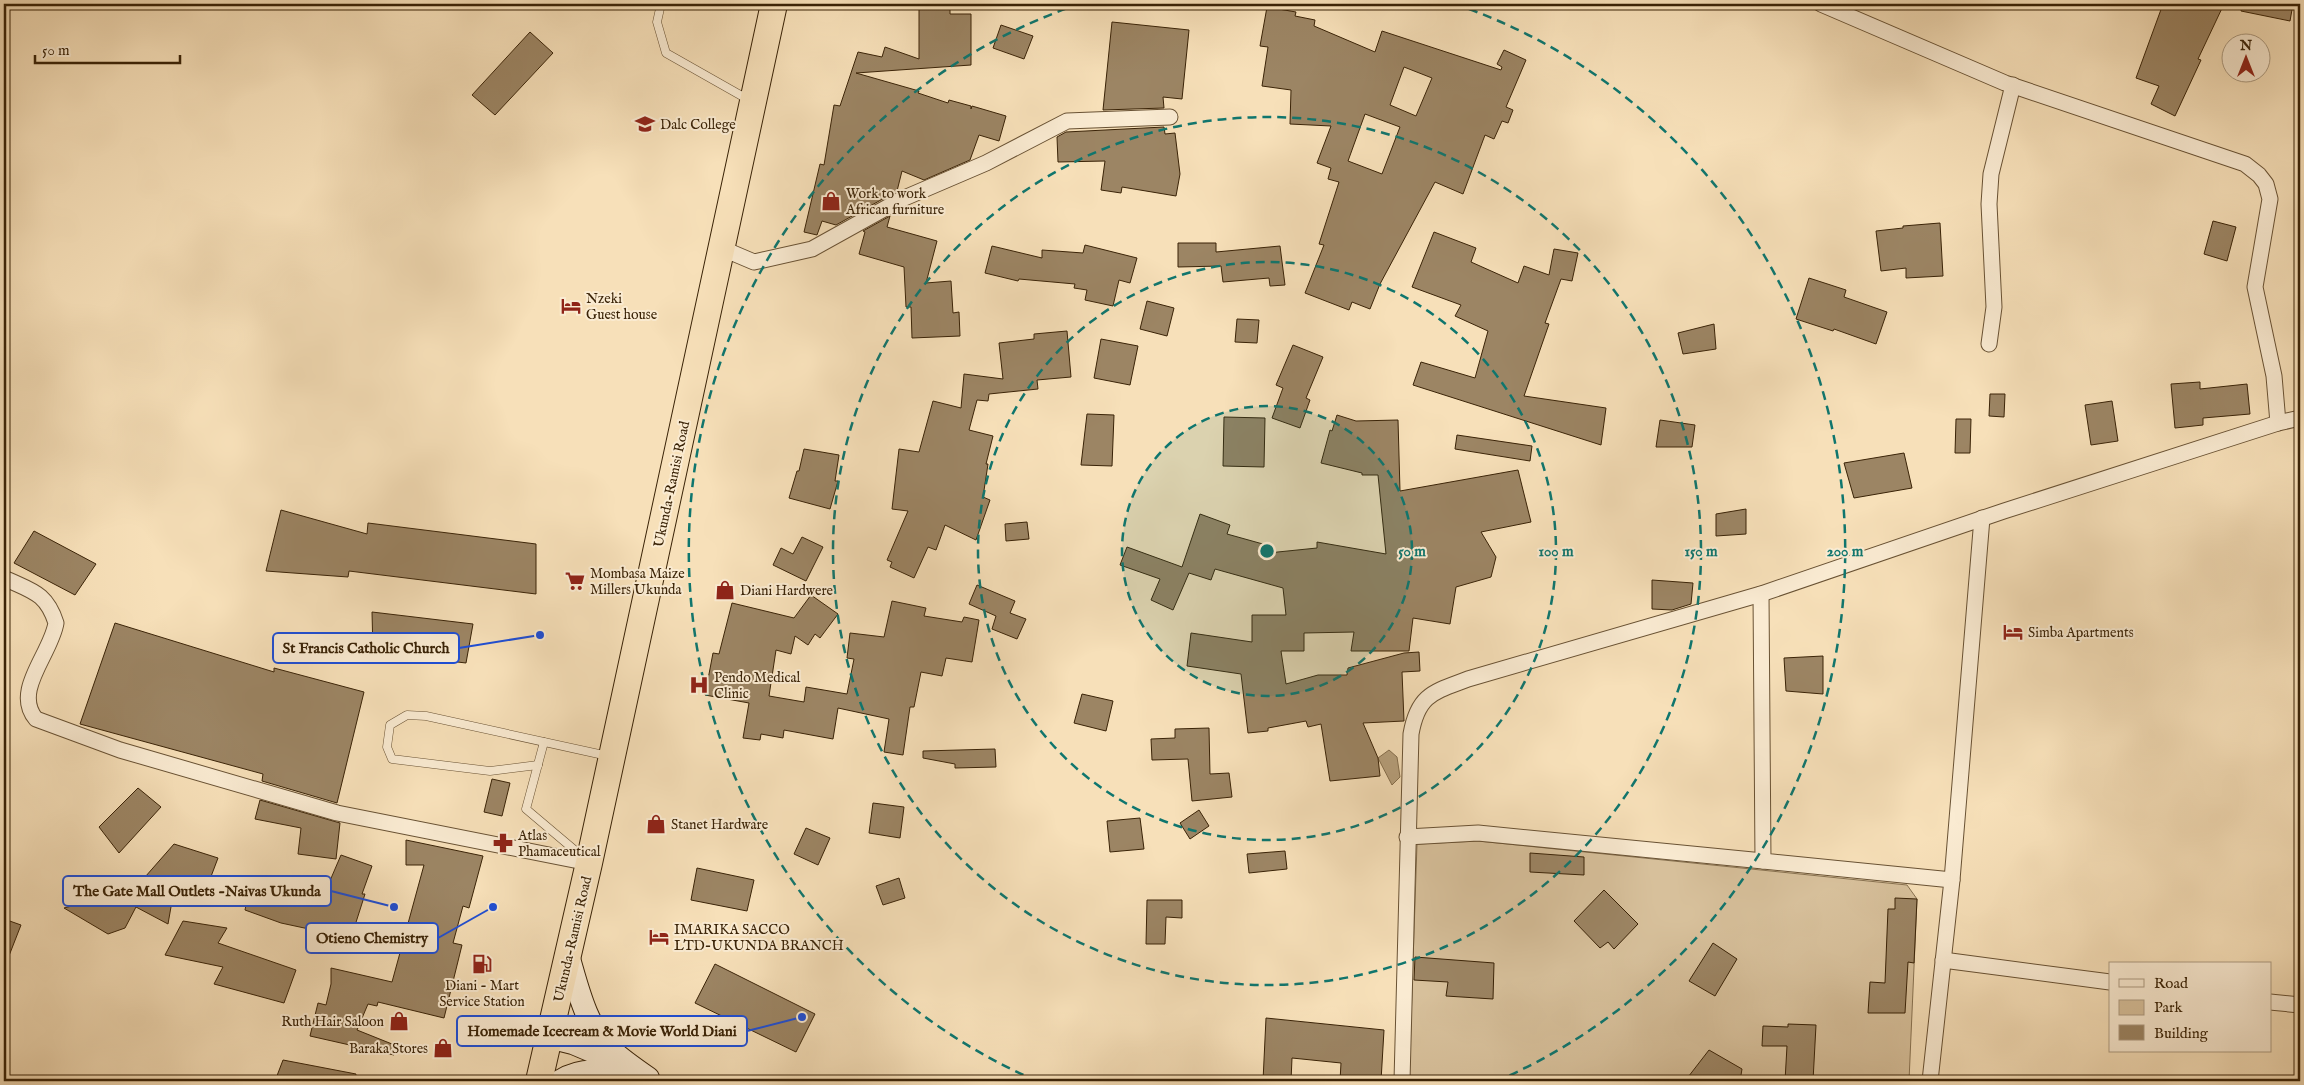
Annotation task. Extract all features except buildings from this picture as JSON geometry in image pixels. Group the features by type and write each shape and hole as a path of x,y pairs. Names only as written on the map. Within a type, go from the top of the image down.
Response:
{"highway":[{"name":"Ukunda-Ramisi Road","path":"539,1081 567,952 589,863 774,4"}],"main road":[{"path":"567,952 586,1009 598,1035 610,1050 651,1080"},
{"path":"549,1037 573,1043 651,1080"},
{"path":"560,1081 574,1074 595,1071 651,1080"}],"street":[{"path":"1821,4 2013,86 2245,164 2259,175 2266,184 2270,199 2255,287 2274,376 2278,423"},
{"path":"1989,344 1994,307 1989,204 1991,174 2013,86"},
{"path":"721,248 754,262 812,249 902,199 986,163 1066,121 1170,117"},
{"path":"1402,1081 1407,837 1413,721 1419,706 1435,692 1468,679 1761,594 1982,518 2278,423 2300,418"},
{"path":"1930,1081 1952,880 1982,518"},
{"path":"4,578 41,595 50,604 56,623 26,697 29,711 36,719 120,750 337,813 589,863"},
{"path":"1761,594 1763,861"},
{"path":"1407,837 1478,833 1952,880"},
{"path":"1943,960 2109,982"},
{"path":"2272,1002 2300,1005"}],"lane":[{"path":"661,4 657,22 666,52 752,102"},
{"path":"538,765 490,771 392,759 387,747 390,726 407,715 426,716 612,757"},
{"path":"544,742 526,809 589,863"}],"green space":[{"path":"1478,841 1907,885 1917,899 1909,1081 1409,1081 1417,844"}],"shaded area":[{"path":"1389,750 1397,757 1400,777 1392,785 1378,758"}],"place":[{"name":"Dalc College","path":"645,124"},
{"name":"Work to work African furniture","path":"831,201"},
{"name":"Nzeki Guest house","path":"571,306"},
{"name":"Mombasa Maize Millers Ukunda","path":"575,581"},
{"name":"Diani Hardwere","path":"725,590"},
{"name":"Simba Apartments","path":"2013,632"},
{"name":"St Francis Catholic Church","path":"540,635"},
{"name":"Pendo Medical Clinic","path":"699,685"},
{"name":"Stanet Hardware","path":"656,824"},
{"name":"Atlas Phamaceutical","path":"503,843"},
{"name":"The Gate Mall Outlets -Naivas Ukunda","path":"394,907"},
{"name":"Otieno Chemistry","path":"493,907"},
{"name":"IMARIKA SACCO LTD-UKUNDA BRANCH","path":"659,937"},
{"name":"Diani - Mart Service Station","path":"482,964"},
{"name":"Homemade Icecream & Movie World Diani","path":"802,1017"},
{"name":"Ruth Hair Saloon","path":"399,1021"},
{"name":"Baraka Stores","path":"443,1048"}]}
